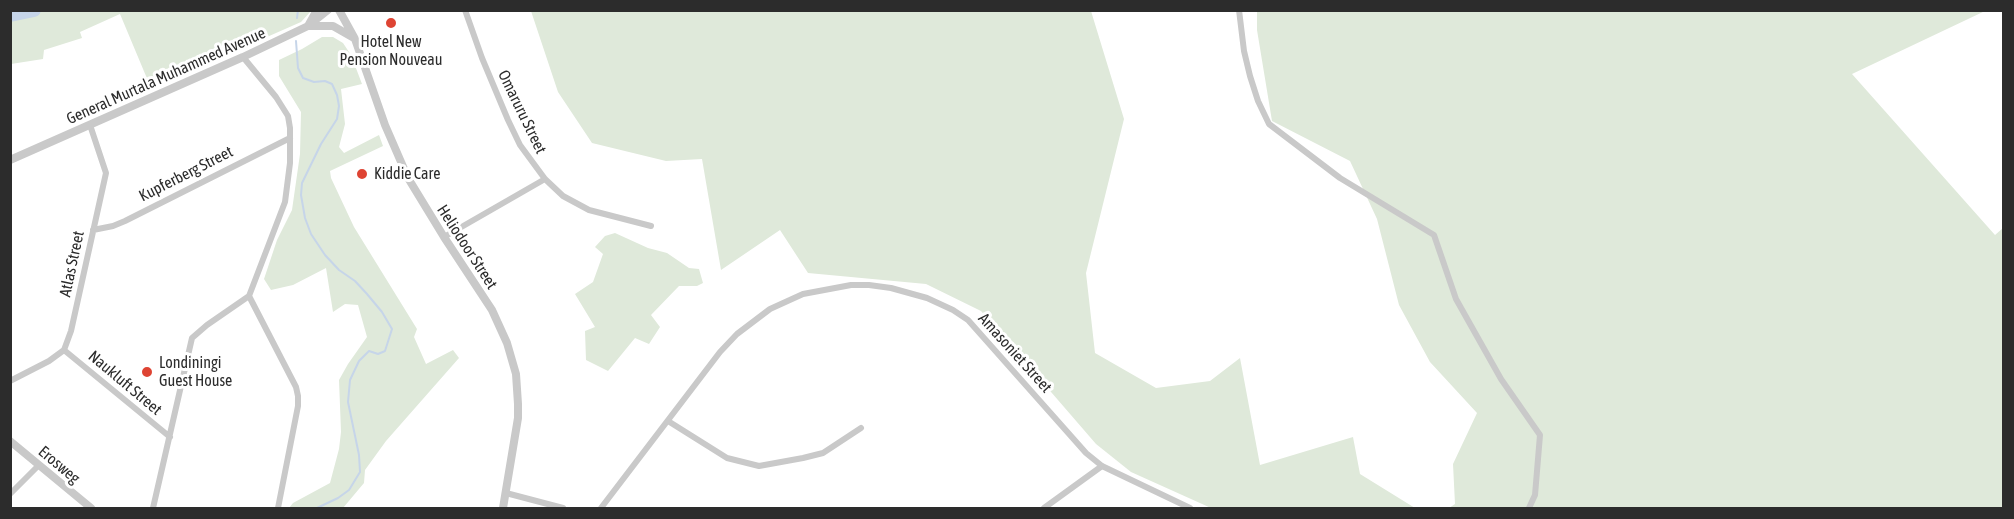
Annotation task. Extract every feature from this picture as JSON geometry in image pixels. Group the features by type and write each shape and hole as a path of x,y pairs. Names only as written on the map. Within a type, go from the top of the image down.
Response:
{"street":[{"path":"308,27 317,10"},
{"name":"General Murtala Muhammed Avenue","path":"10,160 308,27 328,10"},
{"name":"Heliodoor Street","path":"339,10 355,39 408,178 500,324 516,374 518,418 503,508"},
{"name":"Omaruru Street","path":"465,10 482,58 512,128 532,163 545,179 563,196 589,210 651,226"},
{"path":"1239,10 1244,51 1250,76 1269,124 1340,178 1434,235 1456,299 1501,379 1540,435 1535,495 1529,508"},
{"path":"308,27 333,26 355,39"},
{"path":"153,508 192,338 249,297 285,202 290,163 290,128 283,107 243,57"},
{"name":"Atlas Street","path":"64,350 71,331 106,172 90,125"},
{"name":"Kupferberg Street","path":"93,230 125,221 290,138"},
{"path":"444,237 545,179"},
{"name":"Amasoniet Street","path":"601,508 720,352 737,334 770,309 803,294 823,289 869,285 891,288 927,298 968,320 1086,453 1102,466 1190,508"},
{"path":"249,297 296,387 298,396 278,508"},
{"path":"10,381 49,361 64,350"},
{"name":"Naukluft Street","path":"64,350 170,437"},
{"path":"668,421 727,458 759,466 803,459 823,453 861,428"},
{"name":"Erosweg","path":"10,441 91,508"},
{"path":"10,495 38,466"},
{"path":"1044,508 1102,466"},
{"path":"506,493 563,508"}],"green space":[{"path":"11,10 311,11 301,22 151,88 120,14 80,32 82,38 44,50 43,59 11,64"},
{"path":"531,11 1091,11 1124,119 1086,273 1095,353 1156,388 1210,381 1240,358 1260,465 1353,437 1360,474 1415,508 1211,508 1131,472 1096,444 981,311 926,284 808,273 780,230 721,270 702,159 666,161 592,143 558,92"},
{"path":"1257,11 1985,11 1852,74 1995,235 2003,228 2003,508 1449,508 1455,504 1453,464 1477,413 1430,362 1399,305 1377,219 1350,161 1272,121 1257,30"},
{"path":"322,37 333,37 343,43 351,55 362,84 341,89 345,124 339,147 344,153 379,135 383,146 330,171 331,178 354,227 417,329 414,337 426,364 453,350 459,358 386,441 365,470 364,483 343,508 289,508 293,503 330,483 341,432 339,380 367,337 358,305 345,304 333,312 326,268 293,285 271,290 264,279 277,240 292,210 300,154 301,112 279,76 279,60"},
{"path":"615,233 648,248 667,253 689,268 699,269 703,283 697,286 679,286 651,315 660,327 649,344 635,338 608,371 586,360 585,331 595,327 575,294 593,282 603,254 595,247 605,236"}],"waterway":[{"path":"10,15 34,10"},
{"path":"297,18 298,10"},
{"path":"296,41 298,68 303,78 332,84 339,106 337,119 321,144 302,183 301,195 305,218 311,234 325,255 367,294 392,329 385,351 378,354 369,351 359,361 350,380 348,402 359,455 360,472 349,490 317,508"}],"place":[{"name":"Hotel New Pension Nouveau","path":"391,23"},
{"name":"Kiddie Care","path":"362,174"},
{"name":"Londiningi Guest House","path":"147,372"}]}
